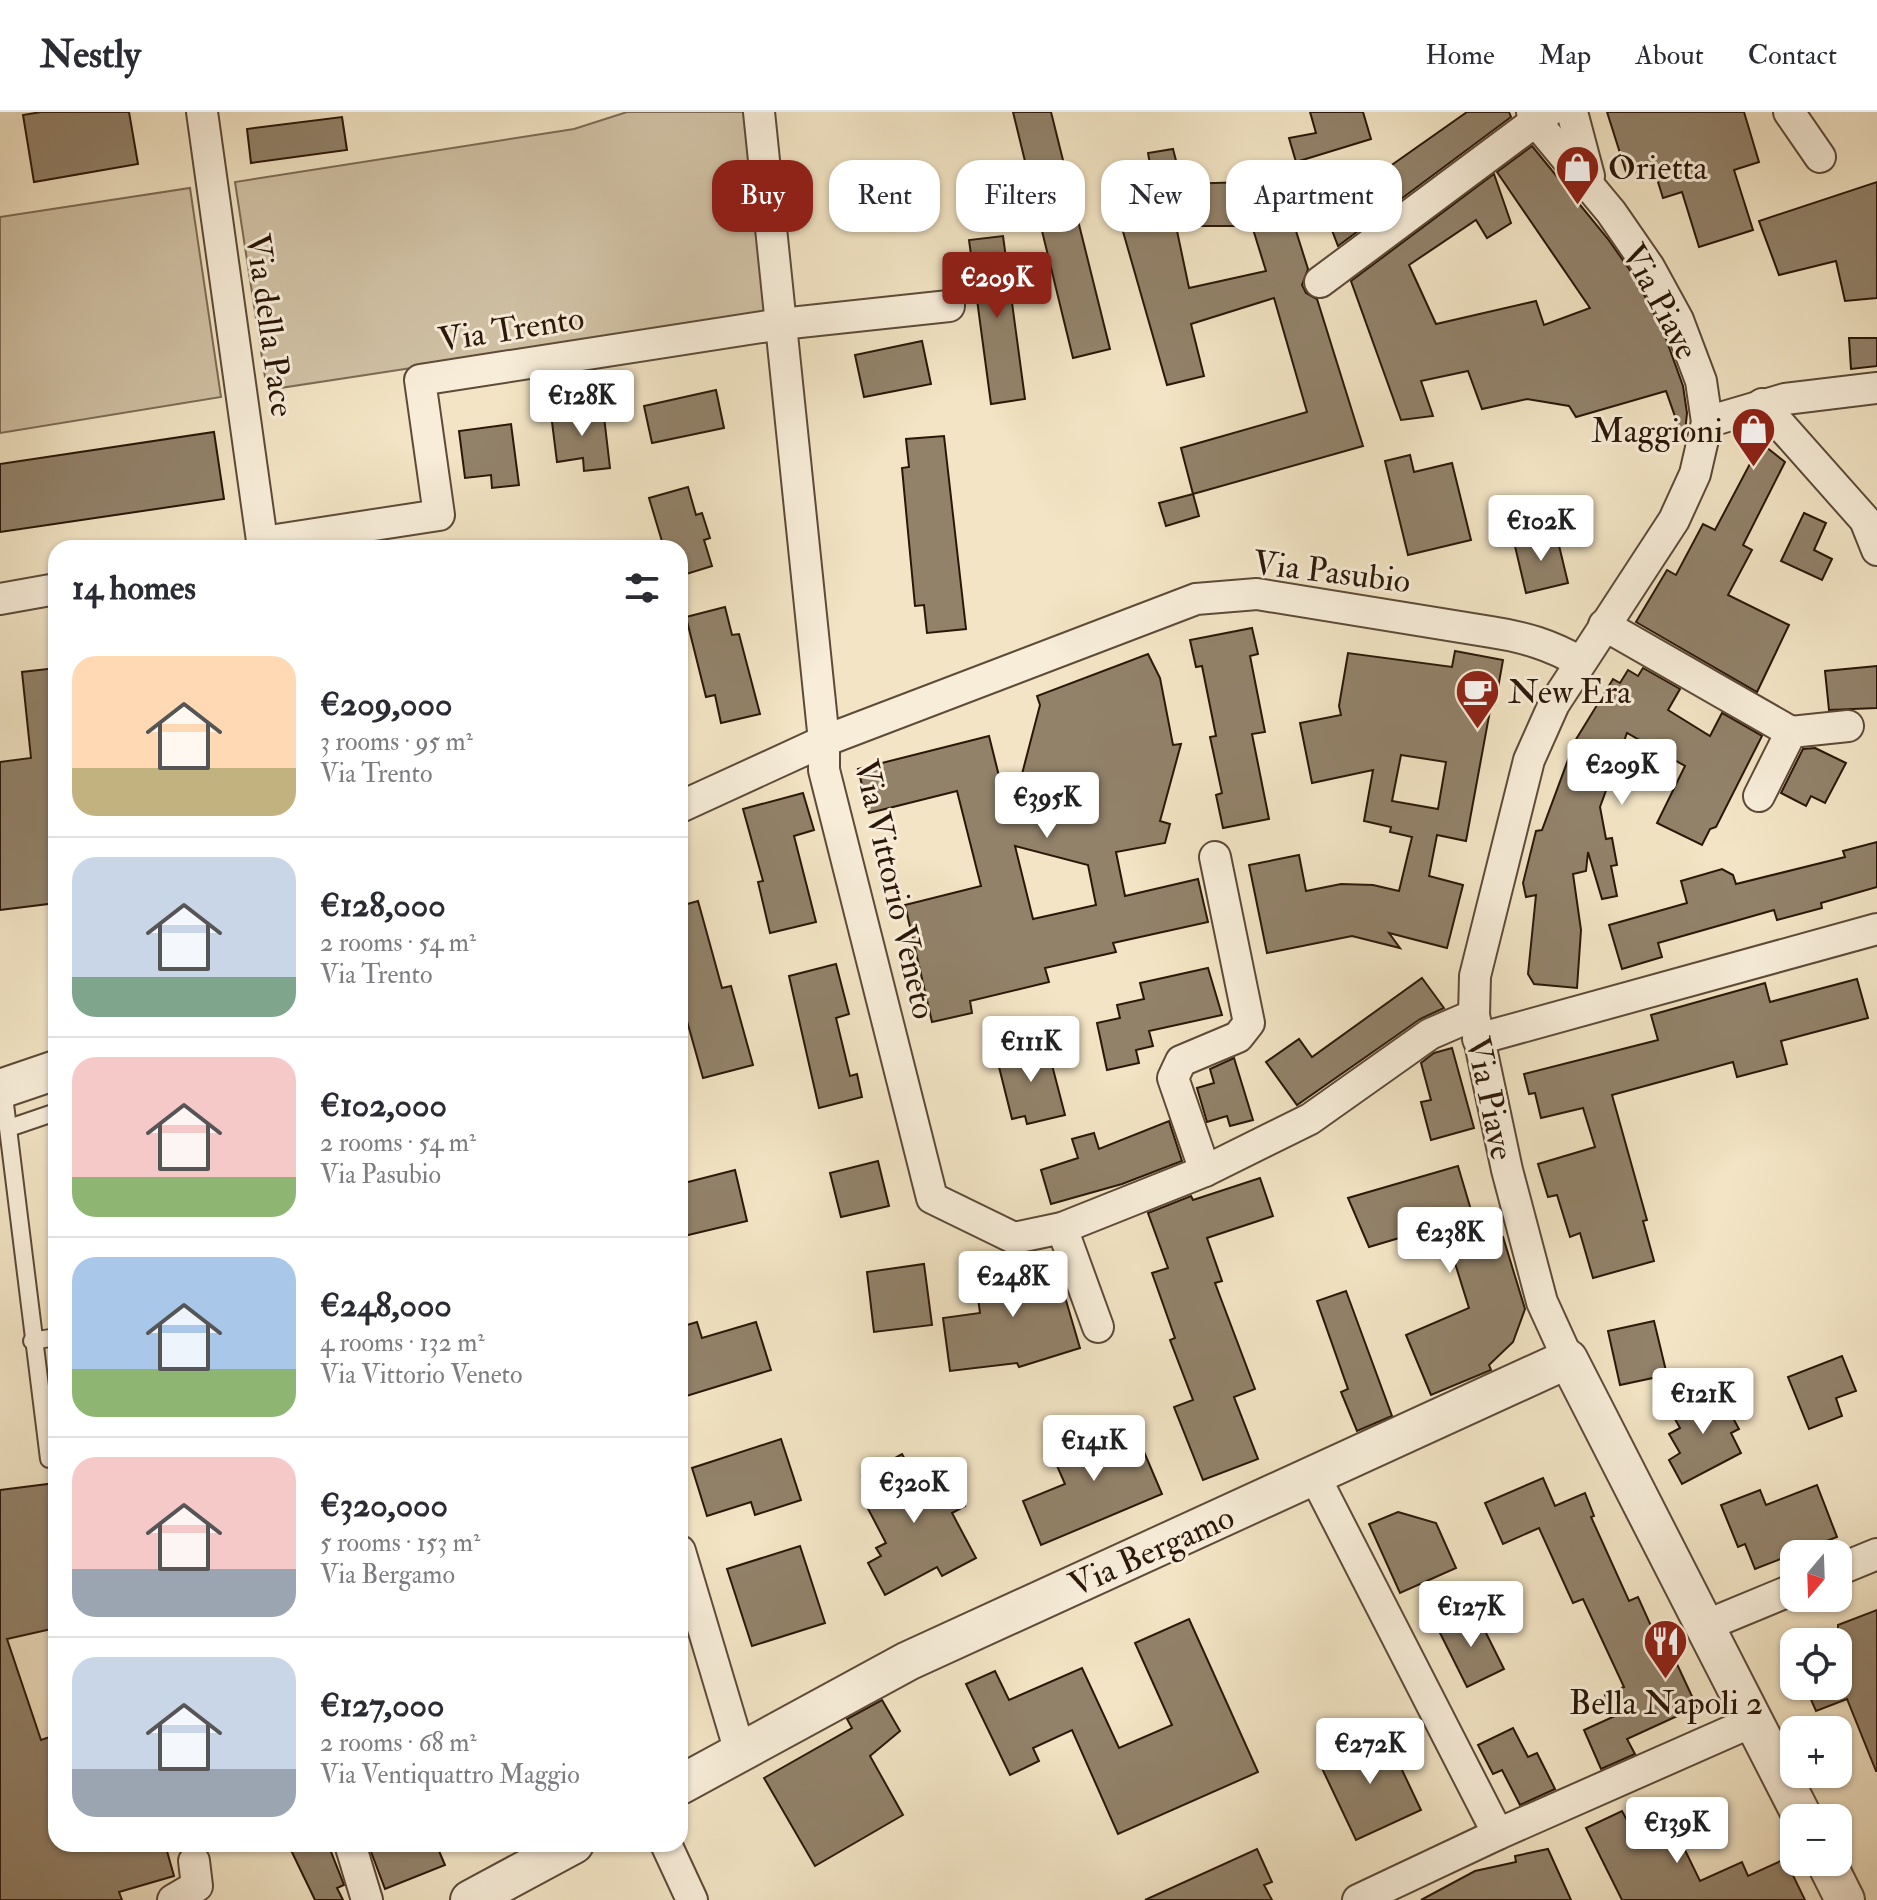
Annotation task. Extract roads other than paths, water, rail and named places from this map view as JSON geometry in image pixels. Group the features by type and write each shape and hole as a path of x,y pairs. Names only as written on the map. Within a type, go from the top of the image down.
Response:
{"street":[{"name":"Via della Pace","path":"202,112 262,540"},
{"path":"759,112 824,741"},
{"path":"1572,112 1584,164 1600,200"},
{"path":"1789,112 1820,157"},
{"path":"1320,282 1539,116"},
{"name":"Via Piave","path":"1539,116 1649,267 1678,320 1701,381 1707,422 1695,474 1674,520 1554,704 1529,760 1475,976 1476,1027 1507,1170 1542,1302 1568,1359 1707,1625 1796,1804"},
{"name":"Via Trento","path":"292,540 439,515 420,380 781,324 949,306"},
{"path":"1707,422 1762,404 1877,388"},
{"path":"1762,404 1865,520 1877,550"},
{"path":"0,599 48,590"},
{"name":"Via Pasubio","path":"688,803 824,741 1196,599 1257,594 1524,637 1580,662"},
{"path":"1604,625 1791,732 1848,726"},
{"path":"1759,796 1791,732"},
{"name":"Via Vittorio Veneto","path":"824,741 824,770 932,1198 1014,1238 1062,1228 1205,1171 1310,1119 1430,1034 1476,1027 1877,929"},
{"path":"1205,1171 1173,1078 1181,1061 1238,1037 1249,1023 1215,857"},
{"path":"2,1088 48,1073"},
{"path":"1062,1228 1098,1327"},
{"name":"Via Bergamo","path":"688,1781 933,1649 1568,1359"},
{"path":"1314,1475 1498,1834"},
{"path":"1852,1564 1877,1554"},
{"path":"688,1578 740,1752"},
{"path":"1707,1625 1780,1595"},
{"path":"1358,1900 1498,1834 1754,1721"},
{"path":"352,1852 367,1900"},
{"path":"470,1900 559,1852"},
{"path":"670,1852 692,1900"},
{"path":"173,1900 197,1886 194,1861"},
{"path":"1833,1876 1845,1900"}],"lane":[{"path":"2,1088 48,1452"},
{"path":"9,1128 48,1115"},
{"path":"32,1341 48,1338"}],"place":[{"name":"Orietta","path":"1577,206"},
{"name":"Maggioni","path":"1754,469"},
{"name":"New Era","path":"1477,730"},
{"name":"Bella Napoli 2","path":"1666,1681"}]}
